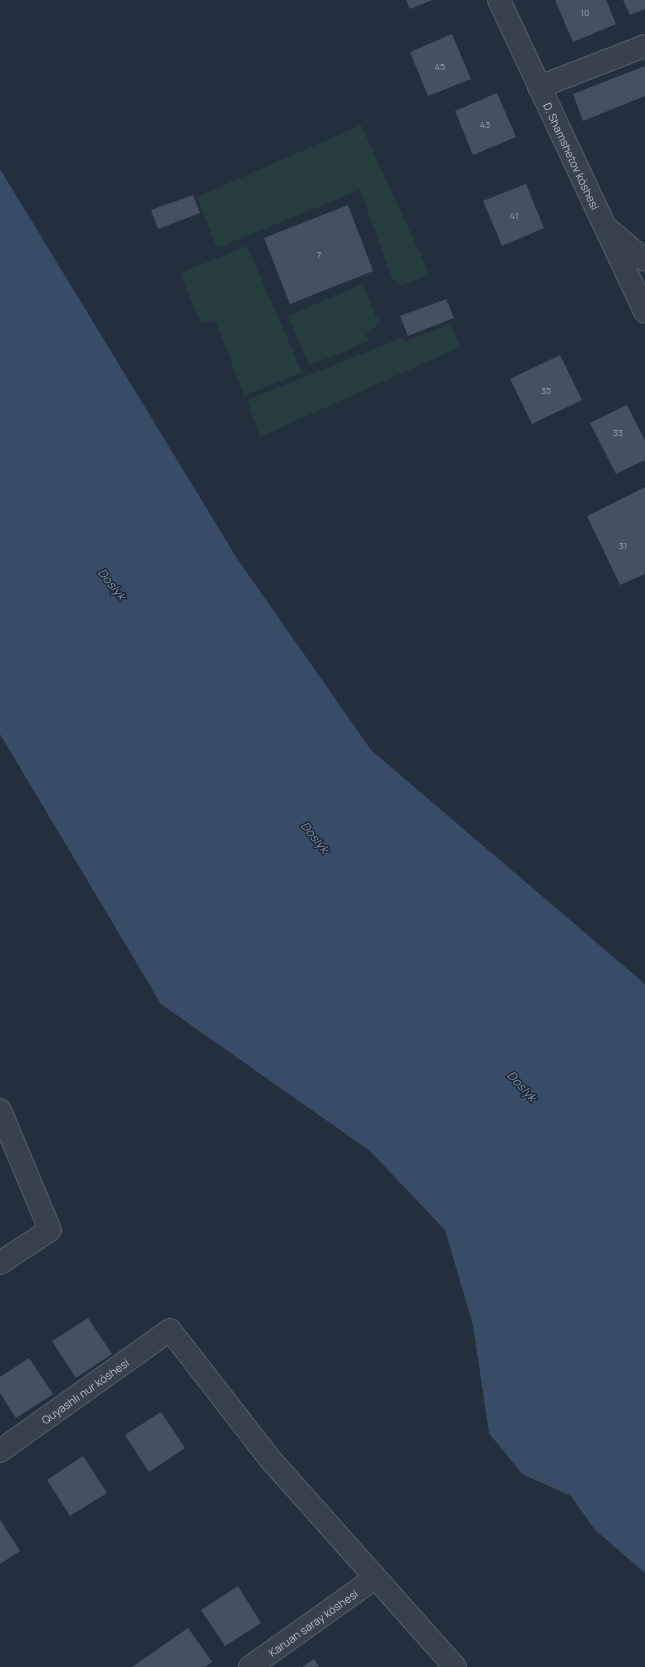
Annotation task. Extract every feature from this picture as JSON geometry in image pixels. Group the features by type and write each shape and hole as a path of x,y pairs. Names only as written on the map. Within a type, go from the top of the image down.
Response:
{"street":[{"name":"D. Shamshetov kóshesi","path":"498,0 645,312"},
{"path":"539,87 645,46"},
{"path":"604,226 645,260"},
{"path":"0,1110 50,1230 0,1263"},
{"name":"Quyashlı nur kóshesi","path":"0,1451 170,1330 270,1459 375,1578"},
{"path":"375,1578 455,1667"},
{"name":"Karuan saray kóshesi","path":"250,1667 375,1578"}],"green space":[{"path":"361,125 430,275 401,285 392,278 360,190 217,248 197,197"},
{"path":"247,246 302,372 244,396 215,320 201,324 180,273"},
{"path":"363,284 375,315 382,321 366,334 369,341 309,366 288,316"},
{"path":"451,324 460,347 260,437 247,400 404,337 405,341"}],"water":[{"name":"Doslyk","path":"0,169 238,560 371,750 645,984 645,1573 595,1530 571,1496 522,1474 489,1433 473,1325 445,1230 370,1151 161,1004 0,734"}],"building":[{"path":"406,0 432,0 410,9"},
{"path":"555,0 606,0 616,24 573,42"},
{"path":"623,0 645,0 645,9 630,15"},
{"path":"452,34 471,79 428,96 410,52"},
{"path":"645,66 645,96 583,121 573,94"},
{"path":"497,93 516,137 473,155 455,111"},
{"path":"526,184 544,228 502,246 483,201"},
{"path":"193,195 200,213 158,229 151,210"},
{"path":"348,205 373,271 290,304 264,238"},
{"path":"446,299 454,318 408,336 400,316"},
{"path":"560,355 582,400 532,424 510,379"},
{"path":"627,405 645,441 645,460 616,474 590,423"},
{"path":"645,487 645,574 620,585 587,516"},
{"path":"88,1318 112,1354 76,1378 52,1341"},
{"path":"29,1358 53,1394 16,1418 0,1393 0,1377"},
{"path":"161,1412 185,1448 149,1472 125,1435"},
{"path":"83,1456 107,1493 70,1516 47,1480"},
{"path":"0,1520 20,1551 0,1564"},
{"path":"238,1586 261,1623 225,1646 201,1610"},
{"path":"188,1628 212,1662 205,1667 132,1667"},
{"path":"314,1659 319,1667 302,1667"}]}
